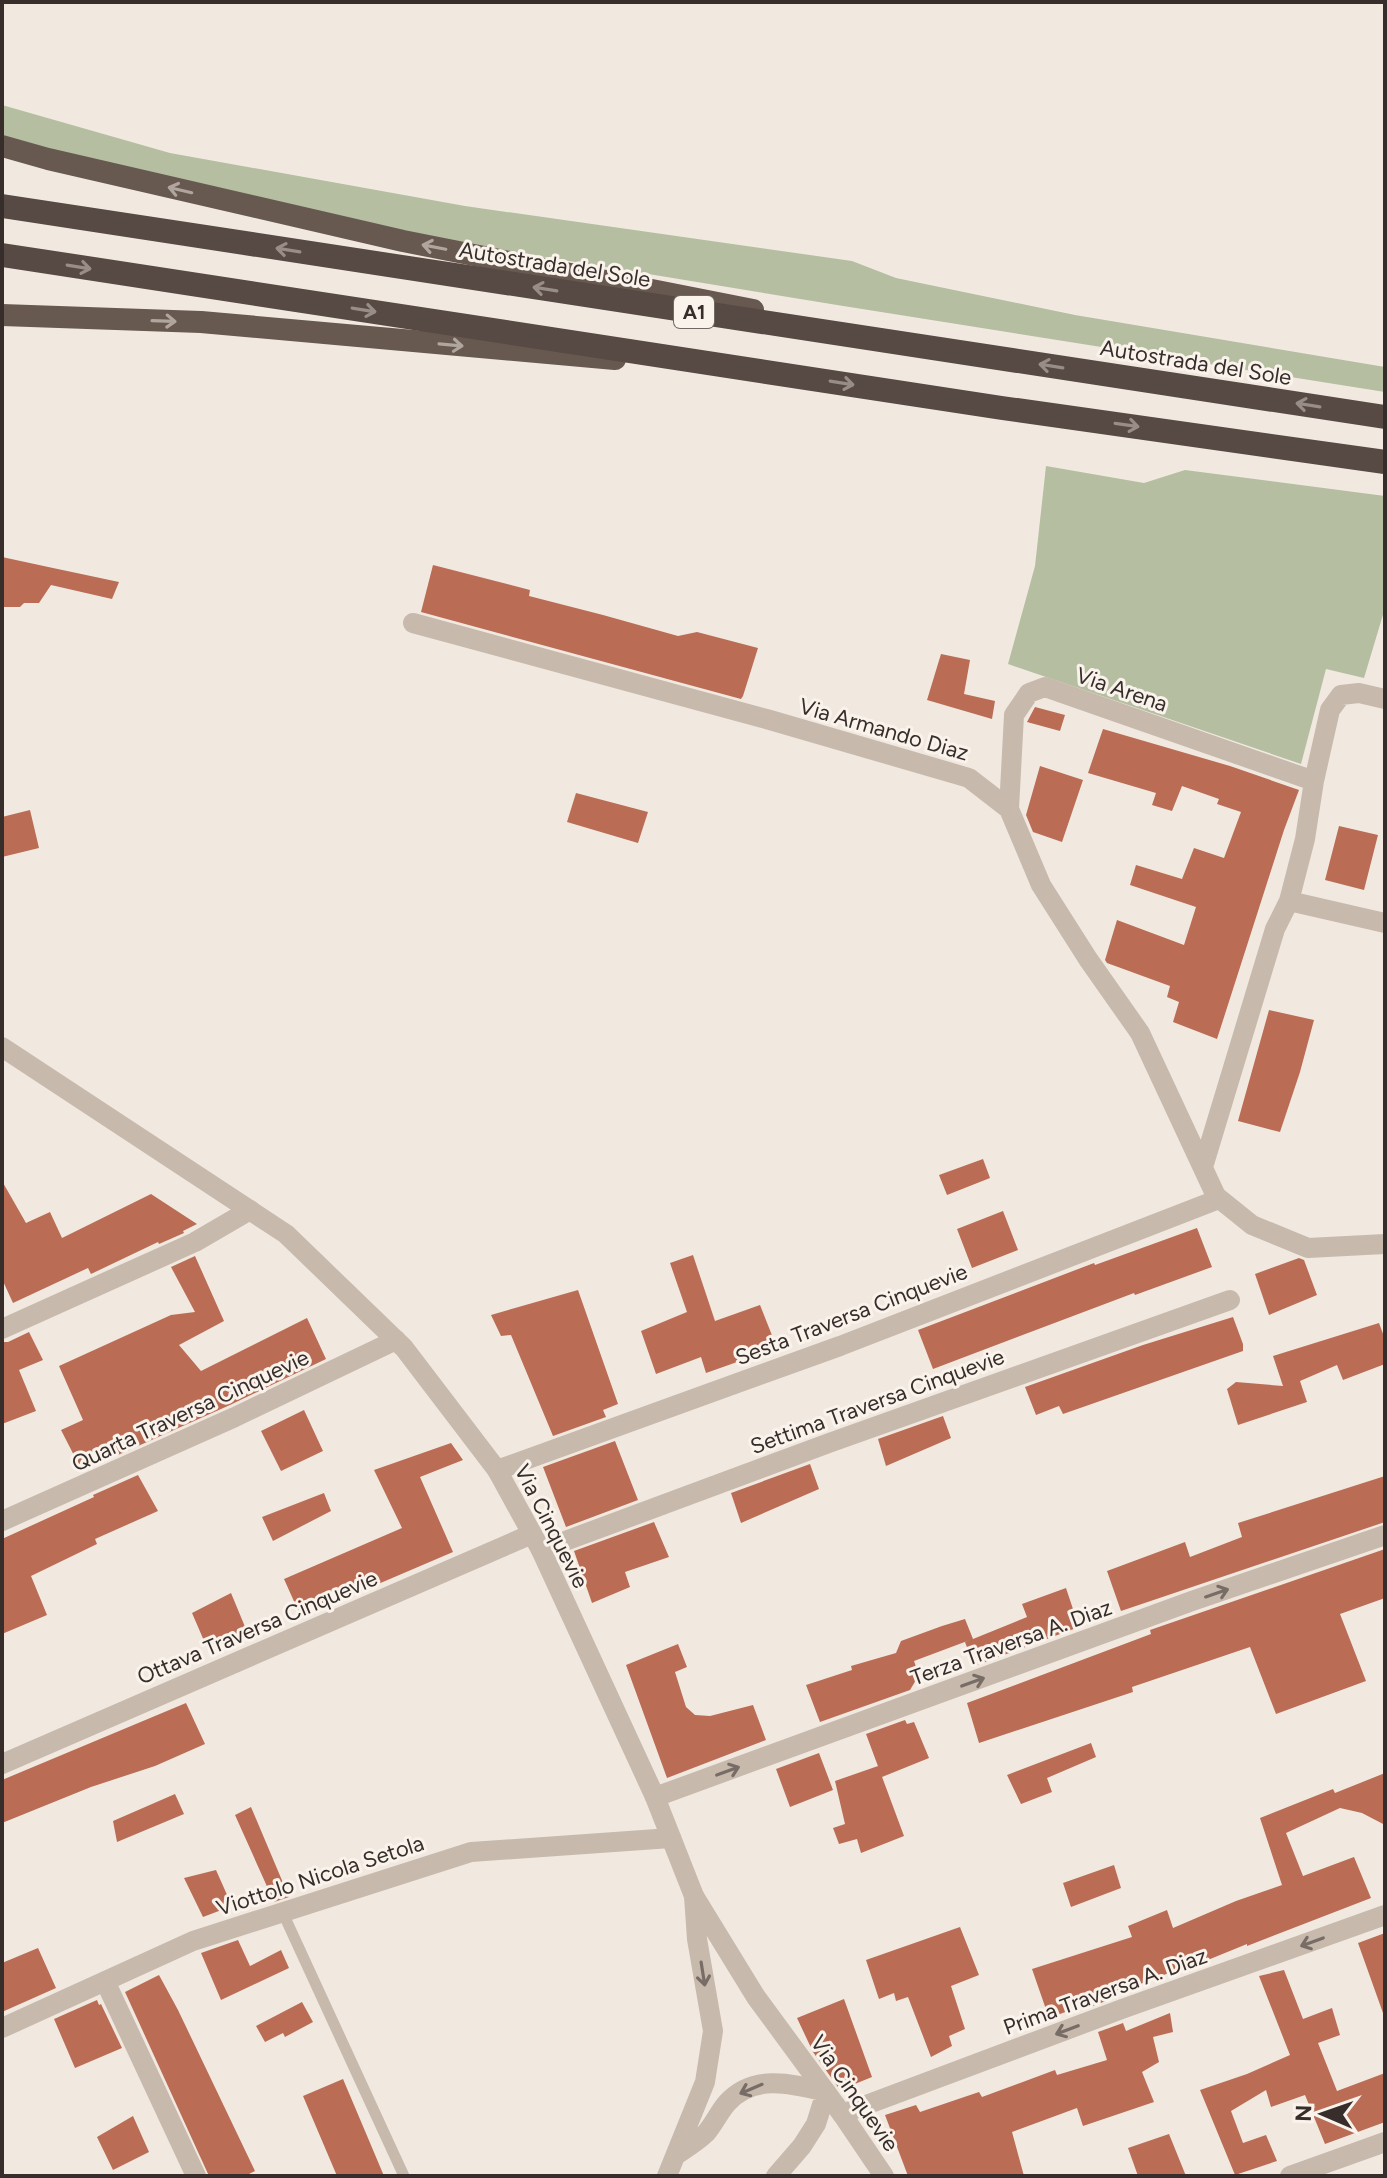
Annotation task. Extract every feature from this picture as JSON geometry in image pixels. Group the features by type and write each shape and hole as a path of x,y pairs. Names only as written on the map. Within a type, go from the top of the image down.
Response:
{"highway":[{"path":"2,146 403,241 1005,359"},
{"name":"Autostrada del Sole","path":"2,206 1385,417"},
{"name":"A1","path":"2,255 1002,408 1385,462"},
{"path":"2,315 201,322 790,374"}],"street":[{"name":"Via Armando Diaz","path":"413,623 770,720 969,778 1009,809 1041,885 1140,1033 1216,1196 1252,1225 1308,1248 1385,1244"},
{"name":"Via Arena","path":"1009,809 1014,715 1029,693 1045,687 1314,781"},
{"path":"1203,1167 1275,929 1289,901 1305,839 1330,710 1341,695 1359,693 1385,699"},
{"path":"1289,901 1385,923"},
{"name":"Via Cinquevie","path":"2,1047 286,1234 404,1348 497,1470 536,1542 655,1797 694,1896 756,1997 884,2176"},
{"name":"Sesta Traversa Cinquevie","path":"497,1470 840,1346 1219,1199"},
{"path":"2,1329 195,1242 250,1210"},
{"name":"Settima Traversa Cinquevie","path":"536,1542 1230,1300"},
{"name":"Quarta Traversa Cinquevie","path":"2,1521 235,1417 396,1340"},
{"name":"Terza Traversa A. Diaz","path":"655,1797 1192,1601 1385,1535"},
{"name":"Ottava Traversa Cinquevie","path":"2,1764 536,1542"},
{"name":"Viottolo Nicola Setola","path":"2,2028 193,1941 471,1852 671,1838"},
{"path":"667,2176 705,2082 713,2031 697,1939 694,1896"},
{"name":"Prima Traversa A. Diaz","path":"842,2114 1385,1915"},
{"path":"105,1981 196,2176"},
{"path":"676,2156 706,2133 728,2101 749,2088 770,2082 826,2092 816,2124 776,2176"},
{"path":"1290,2176 1385,2142"}],"lane":[{"path":"282,1911 404,2176"}],"green space":[{"path":"2,105 170,153 465,206 852,261 896,278 1075,315 1385,367 1385,392 405,234 2,138"},
{"path":"1046,466 1144,483 1185,470 1385,496 1385,608 1364,678 1326,669 1301,764 1008,664 1035,566"}],"building":[{"path":"2,557 119,582 112,599 51,585 39,603 2,607"},
{"path":"433,565 530,590 529,596 678,636 697,632 758,648 743,696 741,699 421,612"},
{"path":"941,654 970,660 964,694 995,701 992,719 927,700"},
{"path":"1035,707 1065,715 1060,731 1027,722"},
{"path":"1103,729 1230,766 1299,790 1217,1039 1173,1022 1179,1002 1167,997 1170,986 1105,960 1117,920 1184,945 1196,907 1130,885 1136,865 1182,879 1194,848 1224,858 1241,812 1217,804 1219,799 1182,786 1172,811 1152,805 1156,793 1088,773"},
{"path":"1040,766 1083,780 1062,842 1033,832 1026,815"},
{"path":"576,793 648,812 638,843 567,822"},
{"path":"30,810 39,848 2,857 2,817"},
{"path":"1339,826 1378,835 1364,890 1325,880"},
{"path":"1269,1010 1314,1020 1280,1132 1238,1121"},
{"path":"983,1159 990,1178 947,1195 939,1175"},
{"path":"2,1181 26,1223 50,1212 62,1238 151,1194 197,1224 184,1233 91,1274 88,1268 13,1303 2,1279"},
{"path":"1003,1211 1018,1250 972,1268 957,1229"},
{"path":"1197,1228 1212,1267 933,1369 918,1330 1094,1263"},
{"path":"693,1255 715,1321 760,1305 777,1348 706,1373 701,1357 656,1374 641,1331 687,1312 670,1263"},
{"path":"195,1256 224,1321 179,1345 201,1371 307,1318 326,1359 82,1471 61,1430 83,1420 59,1366 171,1315 195,1312 171,1267"},
{"path":"1299,1258 1304,1260 1317,1295 1269,1315 1255,1274"},
{"path":"578,1290 618,1404 603,1410 606,1417 553,1436 511,1335 501,1336 491,1315"},
{"path":"1233,1317 1243,1351 1063,1414 1059,1406 1036,1415 1025,1387"},
{"path":"1379,1323 1385,1339 1385,1364 1343,1380 1337,1365 1300,1381 1307,1402 1238,1425 1227,1389 1236,1382 1283,1386 1273,1356"},
{"path":"29,1332 43,1360 19,1370 36,1411 2,1424 2,1342"},
{"path":"304,1410 323,1451 281,1471 261,1431"},
{"path":"943,1416 951,1438 886,1466 878,1439"},
{"path":"615,1441 638,1500 566,1527 543,1467"},
{"path":"451,1443 463,1460 420,1477 453,1552 301,1617 284,1579 402,1528 374,1470"},
{"path":"810,1464 819,1489 741,1523 731,1493"},
{"path":"138,1475 158,1511 95,1539 97,1544 31,1576 47,1615 2,1634 2,1539"},
{"path":"1385,1476 1385,1522 1121,1611 1107,1571 1185,1542 1190,1557 1242,1537 1238,1523"},
{"path":"324,1493 331,1511 273,1541 262,1517"},
{"path":"654,1522 669,1557 625,1572 630,1587 592,1603 574,1551"},
{"path":"1385,1549 1385,1598 1340,1614 1366,1681 1276,1714 1250,1647 1132,1687 1133,1692 979,1743 967,1703 1151,1634 1150,1630"},
{"path":"1066,1588 1079,1627 974,1666 965,1642 970,1640 914,1661 919,1675 910,1690 820,1722 806,1685 852,1670 851,1666 896,1653 901,1641 965,1619 973,1639 1027,1617 1022,1604"},
{"path":"231,1593 248,1634 208,1650 192,1613"},
{"path":"678,1644 687,1667 675,1672 686,1707 695,1715 710,1716 753,1705 766,1740 667,1778 626,1665"},
{"path":"186,1703 205,1744 2,1823 2,1780"},
{"path":"905,1720 907,1724 914,1722 929,1758 882,1777 866,1734"},
{"path":"1091,1743 1096,1757 1047,1778 1052,1792 1021,1804 1007,1775"},
{"path":"819,1753 833,1790 790,1807 776,1769"},
{"path":"878,1766 904,1836 861,1853 857,1839 839,1844 833,1828 845,1824 835,1781"},
{"path":"1385,1773 1385,1825 1362,1813 1340,1808 1286,1833 1303,1876 1354,1857 1371,1898 1112,1995 1113,1998 1091,2007 1090,2003 1049,2018 1032,1969 1132,1937 1128,1926 1167,1910 1173,1928 1282,1885 1260,1818 1333,1789 1335,1793"},
{"path":"175,1794 184,1814 117,1842 113,1821"},
{"path":"251,1807 289,1897 274,1902 235,1815"},
{"path":"1114,1865 1121,1888 1071,1907 1063,1883"},
{"path":"216,1870 232,1906 203,1917 184,1878"},
{"path":"960,1927 979,1975 951,1986 965,2029 949,2036 952,2046 931,2057 908,1997 896,2001 894,1993 879,1999 866,1960"},
{"path":"1385,1933 1385,2012 1383,2013 1358,1943"},
{"path":"238,1940 250,1966 281,1950 289,1968 221,2000 201,1953"},
{"path":"38,1948 56,1988 2,2012 2,1963"},
{"path":"1284,1970 1303,2019 1332,2008 1340,2035 1318,2043 1337,2091 1385,2073 1385,2122 1325,2144 1305,2095 1271,2107 1266,2090 1231,2111 1243,2143 1266,2135 1277,2161 1235,2175 1200,2090 1290,2055 1259,1976"},
{"path":"159,1975 255,2171 245,2176 209,2176 125,1992"},
{"path":"844,1999 872,2077 840,2090 813,2052 797,2018"},
{"path":"97,2000 122,2048 75,2068 54,2019"},
{"path":"302,2002 313,2022 285,2037 283,2033 265,2042 256,2026"},
{"path":"1170,2013 1173,2032 1153,2037 1159,2062 1142,2072 1154,2102 1083,2126 1077,2108 1012,2132 1024,2176 908,2176 885,2115 916,2105 920,2112 979,2092 982,2097 1055,2070 1057,2075 1107,2060 1098,2032 1123,2023 1126,2031"},
{"path":"343,2079 384,2176 337,2176 303,2096"},
{"path":"133,2116 149,2152 113,2170 97,2137"},
{"path":"1169,2134 1186,2176 1138,2176 1128,2148"}]}
